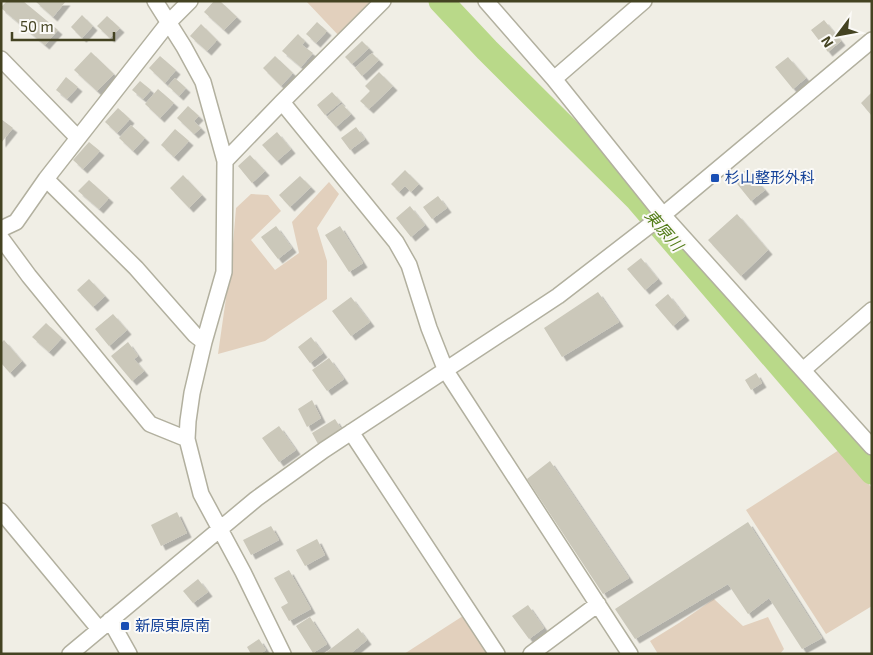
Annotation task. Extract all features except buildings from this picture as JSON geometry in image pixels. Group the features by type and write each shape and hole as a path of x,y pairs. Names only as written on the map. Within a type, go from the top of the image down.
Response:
{"street":[{"path":"155,1 203,82 225,161 224,272 192,393 187,439 201,494 243,572 283,654"},
{"path":"1,230 16,222 46,179 169,22 190,1"},
{"path":"225,161 383,1"},
{"path":"486,1 554,79 663,215 872,447"},
{"path":"554,79 644,1"},
{"path":"70,654 256,499 324,450 558,296 663,215 872,40"},
{"path":"1,60 78,138"},
{"path":"282,102 396,242 409,265 429,328 446,371 630,654"},
{"path":"46,179 136,268 195,335 204,342"},
{"path":"1,238 29,276 150,424 187,439"},
{"path":"803,370 872,310"},
{"path":"352,432 497,654"},
{"path":"1,511 129,654"},
{"path":"531,654 598,604"}],"shaded area":[{"path":"306,1 381,1 340,37"},
{"path":"329,182 339,194 317,228 327,261 327,299 265,341 218,354 232,256 236,208 251,194 268,195 281,211 251,240 275,270 299,253 292,222"},
{"path":"839,450 872,488 872,606 826,634 746,510"},
{"path":"714,599 743,626 768,617 784,649 780,654 658,654 650,641"},
{"path":"466,614 488,654 404,654"}],"waterway":[{"name":"東原川","path":"441,1 487,50 638,200 872,472"}],"place":[{"name":"杉山整形外科","path":"715,178"},
{"name":"新原東原南","path":"125,626"}]}
